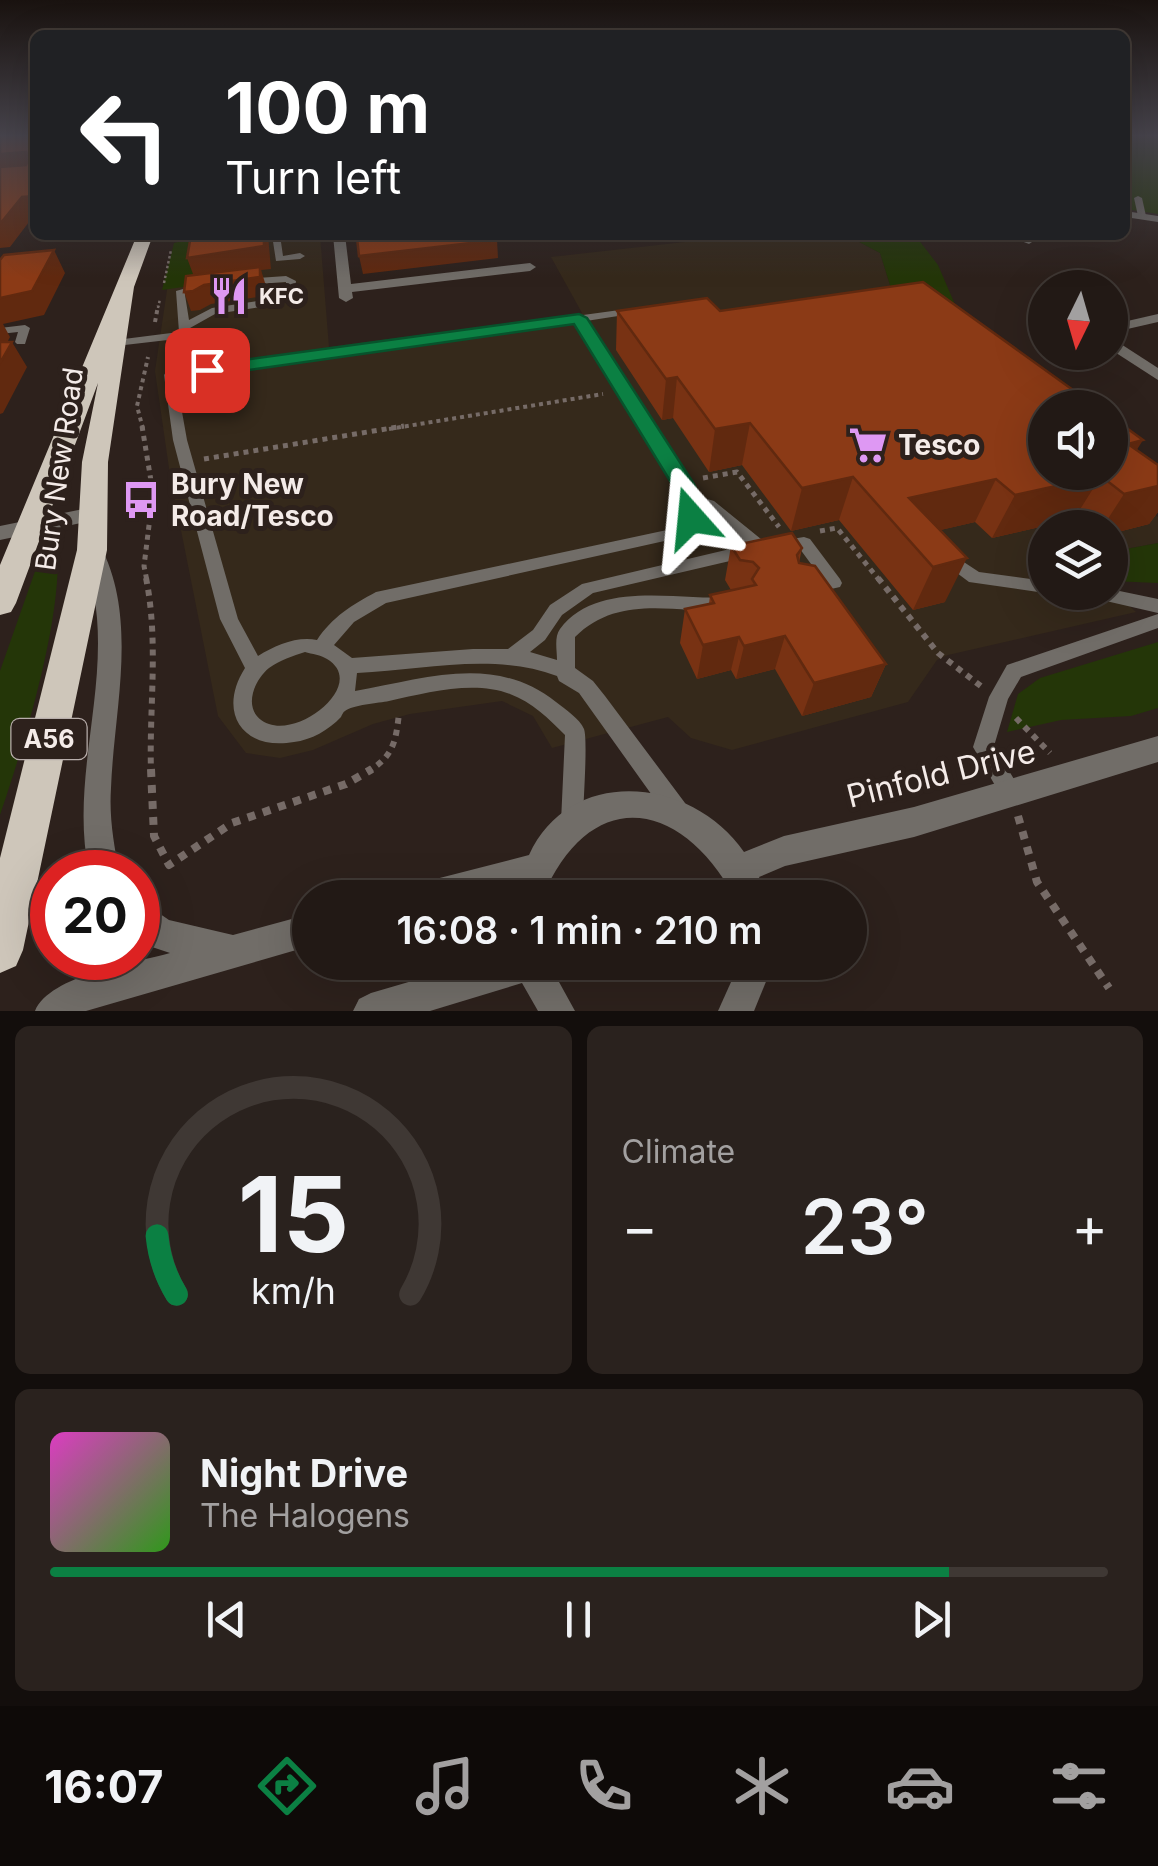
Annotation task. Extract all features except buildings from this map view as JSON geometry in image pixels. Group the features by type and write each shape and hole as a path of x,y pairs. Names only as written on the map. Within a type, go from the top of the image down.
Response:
{"highway":[{"name":"Bury New Road","path":"0,603 14,530 126,290 143,240"},
{"name":"Bury New Road","path":"0,950 93,532 95,462 126,290"}],"street":[{"path":"1130,215 1158,219"},
{"path":"339,240 345,293 504,274 530,267"},
{"path":"1128,325 1158,318"},
{"path":"1128,354 1158,375"},
{"path":"14,530 93,532 104,576 112,658 96,826 100,850"},
{"name":"Pinfold Drive","path":"742,869 803,846 914,822 1158,749"},
{"path":"532,880 551,843 572,822 605,807 641,803 677,811 702,825 724,844 747,880"},
{"path":"160,933 234,952"},
{"path":"53,1011 74,997 292,935"},
{"path":"371,1011 474,980"},
{"path":"540,980 557,1011"},
{"path":"743,1009 752,980"}],"lane":[{"path":"1130,200 1138,200 1142,216"},
{"path":"277,240 279,258 300,256"},
{"path":"340,251 359,249"},
{"path":"185,327 212,311 280,301 289,296 290,281 286,279 236,283"},
{"path":"116,344 185,335 180,293 216,285"},
{"path":"256,670 229,618 180,440 170,375 627,312"},
{"path":"323,647 332,629 346,616 382,597 672,534 691,518 690,500 598,343 579,318"},
{"path":"0,331 26,328 20,342"},
{"path":"690,500 709,506 764,548"},
{"path":"513,656 539,635 556,610 588,588 764,548 804,543 834,583 799,590"},
{"path":"938,550 974,578 1028,585"},
{"path":"566,675 566,635 596,609 641,600 739,604"},
{"path":"1128,600 1158,606"},
{"path":"1012,794 983,748 999,697 1014,671 1158,621"},
{"path":"323,647 339,654 348,666 350,678 343,701 329,717 310,729 287,736 266,734 249,725 241,712 241,693 256,670 283,651 323,647"},
{"path":"348,666 513,656 544,662 583,684 677,811"},
{"path":"343,701 464,682 510,685 546,704 574,732 572,822"}],"path":[{"path":"169,864 154,836 149,712 154,623 144,566 153,493 150,456 136,406 171,240"},
{"path":"1012,794 1037,882 1110,988"}],"shaded area":[{"path":"320,240 329,347 582,313 551,257 702,240 855,240 880,253 895,301 1028,453 1028,490 1124,490 1158,517 1158,543 1128,549 1128,510 1028,510 1028,610 1128,610 1128,605 1136,612 948,655 937,660 908,702 732,750 691,738 668,717 552,748 533,716 502,701 410,714 373,724 313,750 280,758 246,753 218,716 170,475 155,371 174,243"}],"green space":[{"path":"1130,182 1158,182 1158,214 1130,210"},
{"path":"197,240 197,285 162,290 174,243"},
{"path":"855,240 919,240 938,265 963,323 1028,370 1066,390 1028,390 1028,396 895,301 880,253"},
{"path":"46,540 57,543 58,572 48,642 0,815 0,671"},
{"path":"1158,543 1158,583 1128,582 1128,549"},
{"path":"1158,642 1158,708 1131,716 1061,720 1007,732 1018,694 1040,678"}],"place":[{"name":"KFC","path":"229,296"},
{"name":"Tesco","path":"868,445"},
{"name":"Bury New Road/Tesco","path":"141,500"}],"route":[{"path":"207,370 579,318 683,484 690,500 691,518"}]}
